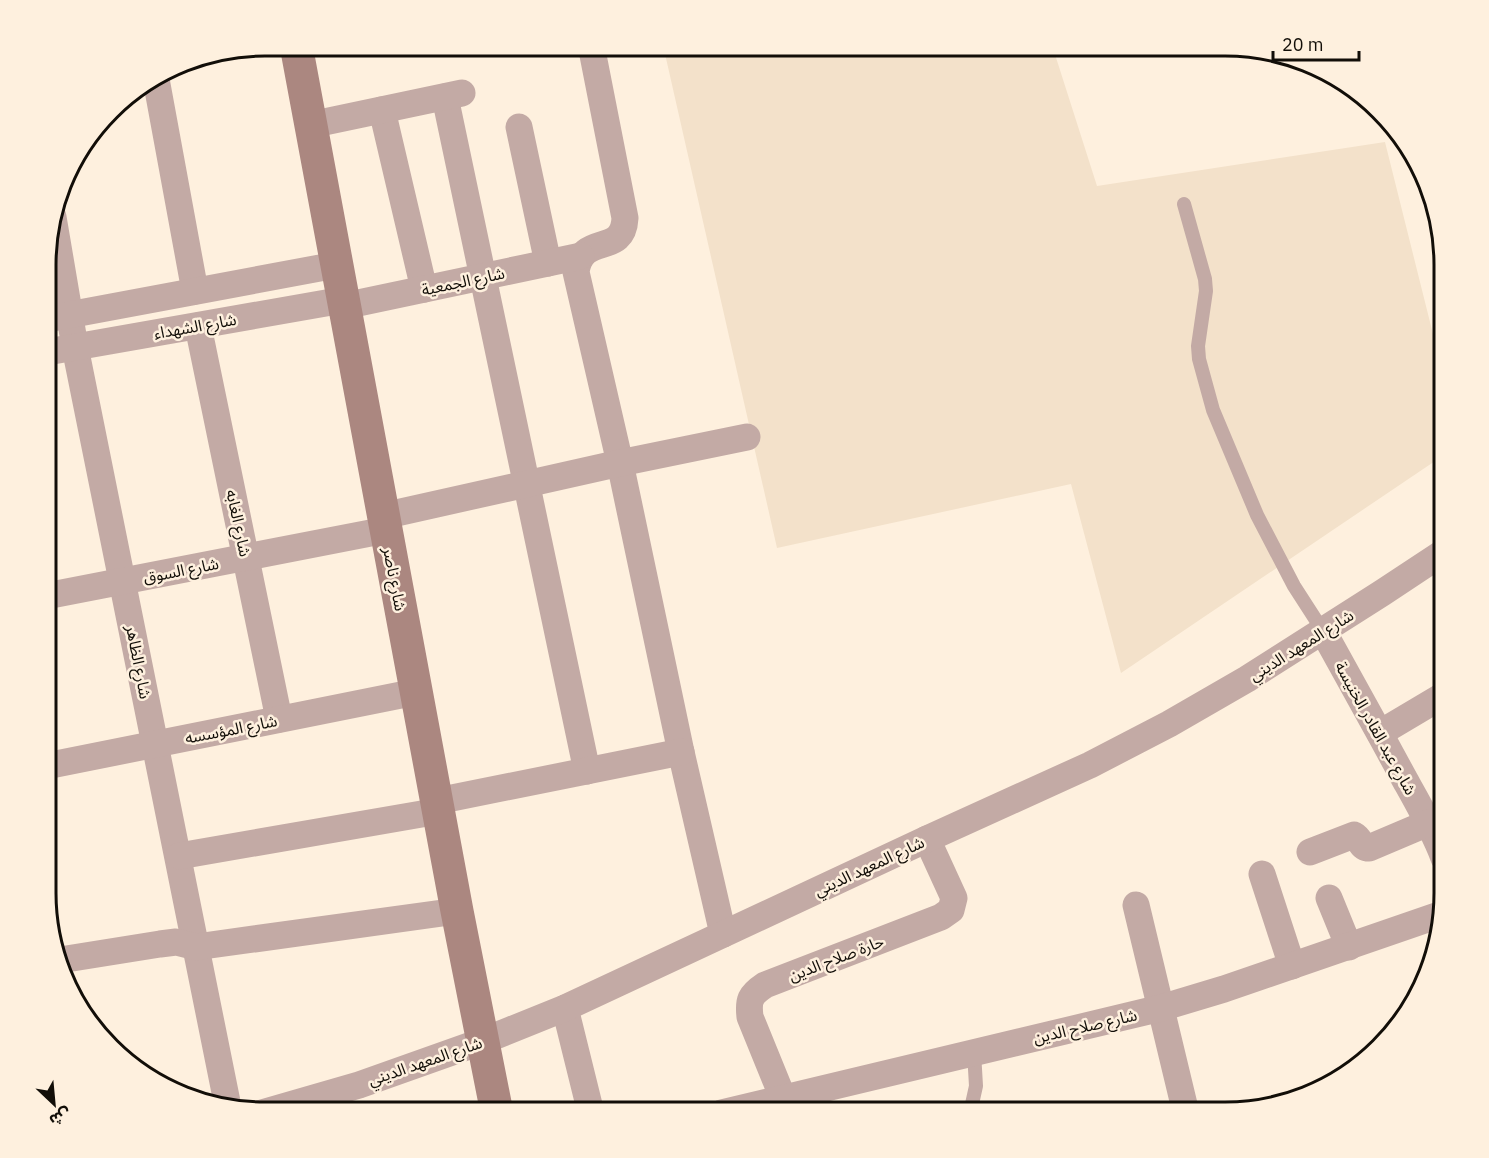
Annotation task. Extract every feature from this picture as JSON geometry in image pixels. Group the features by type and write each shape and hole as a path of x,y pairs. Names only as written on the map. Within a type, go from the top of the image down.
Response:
{"street":[{"name":"شارع ناصر","path":"303,56 310,125 495,1102"},
{"name":"شارع الجمعية","path":"343,303 424,289 581,256 588,249 616,239 622,233 625,218 593,56"},
{"path":"157,86 195,291"},
{"path":"310,125 454,95 483,277 587,771"},
{"path":"382,110 424,289"},
{"path":"519,128 548,263"},
{"path":"581,256 576,272 723,934"},
{"name":"شارع الشهداء","path":"58,317 336,265"},
{"name":"شارع الظاهر","path":"56,267 58,317 75,347 226,1098"},
{"name":"شارع الشهداء","path":"56,350 343,303"},
{"name":"شارع الغابه","path":"198,326 279,719"},
{"name":"شارع السوق","path":"56,594 246,557 527,484 747,436"},
{"name":"شارع المعهد الديني","path":"300,1102 358,1085 483,1041 565,1008 1090,765 1160,729 1247,679 1434,561"},
{"name":"شارع عبد القادر الخنيسة","path":"1323,631 1433,834"},
{"name":"شارع المؤسسه","path":"56,764 416,692"},
{"path":"1380,733 1433,701"},
{"path":"179,856 438,806 587,771 681,752"},
{"path":"1310,852 1352,836 1358,838 1363,847 1369,848 1428,823"},
{"name":"حارة صلاح الدين","path":"783,1098 750,1017 749,1004 754,993 765,985 941,917 951,910 954,898 927,839"},
{"path":"1262,874 1292,966"},
{"path":"1329,898 1348,947"},
{"path":"1136,905 1183,1102"},
{"path":"67,959 177,942 196,947 457,911"},
{"name":"شارع صلاح الدين","path":"767,1102 1161,1008 1224,989 1432,917"},
{"path":"565,1008 588,1102"}],"lane":[{"path":"1184,204 1205,279 1206,291 1198,346 1199,359 1213,410 1257,515 1294,586 1323,631"},
{"path":"972,1102 976,1086 974,1052"}],"shaded area":[{"path":"665,56 1056,56 1097,186 1385,142 1434,338 1434,462 1121,673 1071,484 777,548"}]}
